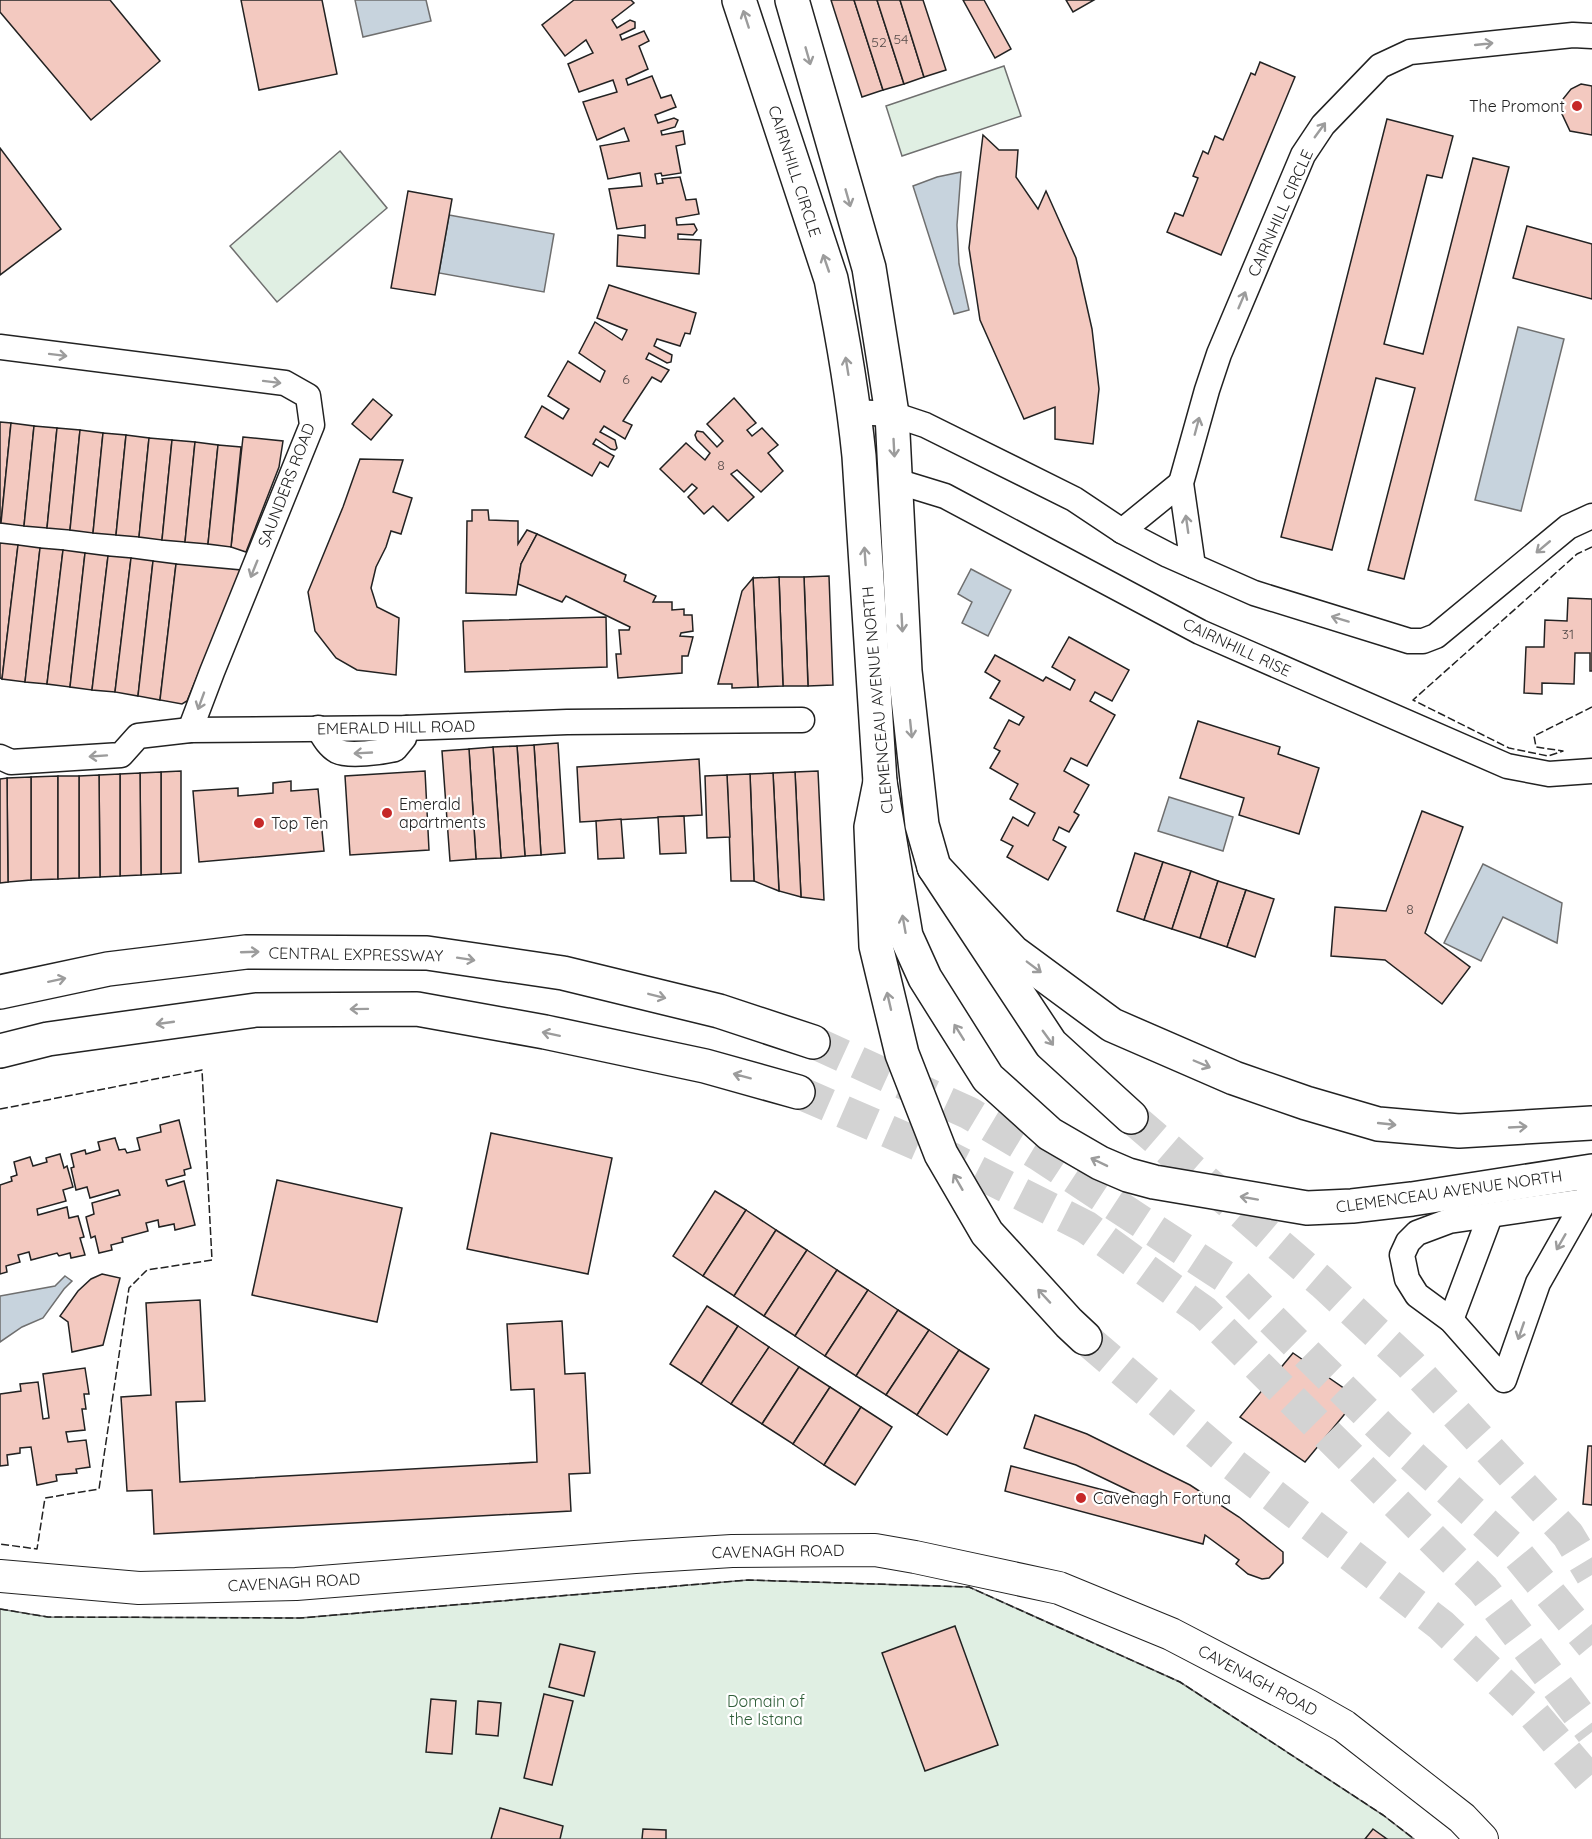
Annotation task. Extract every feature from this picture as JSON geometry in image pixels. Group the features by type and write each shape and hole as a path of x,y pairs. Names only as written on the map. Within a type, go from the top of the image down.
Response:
{"main road":[{"name":"CAIRNHILL CIRCLE","path":"740,0 831,279 854,412"},
{"path":"792,0 869,268 892,414"},
{"name":"CLEMENCEAU AVENUE NORTH","path":"854,412 859,456 880,782 906,936 925,978 988,1077 1050,1134 1100,1163 1128,1175 1154,1182 1307,1208 1352,1206 1412,1199 1590,1192"},
{"name":"CLEMENCEAU AVENUE NORTH","path":"892,414 905,671 922,825 934,867 1013,952 1112,1025 1234,1078 1306,1103 1378,1124 1459,1131 1592,1123"},
{"path":"880,782 871,827 876,946 902,1054 941,1154 987,1233 1085,1338"},
{"path":"934,867 1051,1044 1131,1117"},
{"name":"CENTRAL EXPRESSWAY","path":"0,992 108,969 246,952 427,953 563,973 718,1011 813,1042"},
{"path":"0,1051 48,1039 256,1010 417,1009 545,1032 705,1066 798,1092"}],"street":[{"name":"CAIRNHILL CIRCLE","path":"1193,566 1181,483 1207,390 1303,155 1323,125 1380,66 1410,52 1573,35 1592,36"},
{"name":"SAUNDERS ROAD","path":"0,348 285,383 308,396 312,425 190,730"},
{"path":"854,412 892,414 925,425 1064,494 1122,531 1193,566 1254,593 1409,641 1422,641 1436,636 1568,527 1592,516"},
{"name":"CAIRNHILL RISE","path":"896,481 945,496 1200,632 1507,766 1549,774 1592,771"},
{"path":"1122,531 1181,483"},
{"name":"EMERALD HILL ROAD","path":"0,757 11,762 121,755 138,736 190,730 405,728 567,722 802,720"},
{"path":"1590,1192 1538,1283 1504,1380 1451,1320 1418,1295 1407,1279 1401,1255 1408,1242 1417,1233 1449,1221 1490,1216 1590,1192"},
{"path":"1451,1320 1490,1216"},
{"name":"CAVENAGH ROAD","path":"0,1576 139,1588 296,1584 732,1551 875,1550 926,1558 1059,1588 1171,1634 1344,1726 1462,1818 1482,1839"}],"green space":[{"path":"1004,66 1021,116 902,156 886,106"},
{"path":"340,151 387,208 277,302 230,246"},
{"name":"Domain of the Istana","path":"748,1580 969,1587 1180,1682 1383,1815 1414,1839 0,1839 0,1609 48,1617 300,1618"}],"shaded area":[{"path":"355,0 426,0 431,21 363,37"},
{"path":"961,172 957,225 959,264 969,310 954,314 913,186 937,177"},
{"path":"449,215 554,234 544,292 439,273"},
{"path":"1518,327 1564,339 1521,511 1475,500"},
{"path":"971,569 1011,590 988,636 962,623 972,602 958,594"},
{"path":"1169,797 1233,817 1223,851 1158,831"},
{"path":"1483,864 1562,903 1557,943 1503,917 1481,961 1444,943"},
{"path":"65,1276 72,1281 43,1318 22,1327 0,1342 0,1296 55,1286"}],"building":[{"path":"0,0 110,0 160,61 91,120 0,12"},
{"path":"241,0 322,0 337,74 259,90"},
{"path":"574,0 631,0 634,3 612,20 617,28 630,20 635,22 635,28 620,35 622,40 644,31 649,41 639,46 648,69 626,79 628,85 652,76 661,98 671,95 676,107 655,115 658,123 674,118 678,120 675,127 661,131 662,135 683,131 685,144 676,146 681,173 662,176 661,173 655,174 657,184 663,183 662,179 680,177 686,200 696,199 699,214 676,218 677,225 694,224 697,230 693,235 678,234 678,239 701,240 699,274 617,266 618,235 645,238 645,225 617,229 609,189 642,186 640,173 608,179 600,146 629,141 624,128 597,140 583,102 617,92 613,80 579,92 568,64 593,53 586,40 565,56 542,25"},
{"path":"831,0 854,0 883,90 862,97"},
{"path":"854,0 877,0 904,84 883,90"},
{"path":"877,0 900,0 924,77 904,84"},
{"path":"900,0 923,0 946,70 924,77"},
{"path":"963,0 984,0 1011,49 995,58"},
{"path":"1066,0 1094,0 1073,12"},
{"path":"1260,62 1295,77 1221,255 1167,232 1175,213 1183,216 1198,178 1193,176 1203,151 1208,154 1215,136 1223,140 1251,73 1255,75"},
{"name":"The Promont","path":"1581,84 1592,86 1592,135 1570,131 1562,114 1563,99 1571,89"},
{"path":"1387,119 1453,136 1442,178 1427,175 1384,344 1423,354 1473,158 1509,167 1404,579 1368,570 1415,388 1376,378 1332,550 1281,537"},
{"path":"983,135 999,150 1018,150 1016,177 1038,209 1046,191 1076,258 1092,329 1099,389 1093,444 1055,439 1055,407 1024,419 980,320 969,248"},
{"path":"0,148 61,229 0,275"},
{"path":"408,191 452,199 435,295 391,288"},
{"path":"1527,226 1592,244 1592,299 1513,278"},
{"path":"609,285 696,313 690,334 685,333 680,346 657,339 654,346 672,355 671,362 667,363 649,353 646,359 669,370 661,382 652,377 623,421 632,425 625,439 604,426 600,432 615,440 617,448 611,449 596,439 593,444 614,456 608,467 600,462 592,476 525,437 542,406 563,419 569,409 548,396 568,361 600,382 605,371 579,353 595,322 622,340 627,330 597,318"},
{"path":"734,398 756,423 747,430 752,436 762,428 778,445 768,453 783,471 761,492 737,470 731,474 754,497 728,521 713,506 704,514 688,497 697,488 692,484 684,492 660,469 686,443 705,460 710,453 695,435 697,431 703,432 717,447 723,441 707,424"},
{"path":"373,399 392,415 371,440 352,424"},
{"path":"0,422 11,423 1,523 0,523"},
{"path":"11,423 34,426 24,526 1,523"},
{"path":"34,426 57,428 47,528 24,526"},
{"path":"57,428 80,430 70,530 47,528"},
{"path":"80,430 103,433 93,533 70,530"},
{"path":"103,433 126,435 116,535 93,533"},
{"path":"126,435 149,438 139,537 116,535"},
{"path":"243,437 283,441 279,467 246,552 231,547"},
{"path":"149,438 172,440 162,540 139,537"},
{"path":"172,440 195,442 185,542 162,540"},
{"path":"195,442 218,445 208,544 185,542"},
{"path":"218,445 241,447 231,547 208,544"},
{"path":"360,459 403,460 393,492 412,498 401,534 391,531 376,567 371,588 377,607 399,618 396,675 357,670 336,658 315,631 308,592"},
{"path":"472,510 488,510 489,520 518,521 518,544 527,530 537,534 521,564 516,595 466,593 467,521 472,521"},
{"path":"537,534 626,575 624,581 656,596 653,602 672,602 672,610 684,609 684,615 692,615 693,631 681,633 680,636 693,637 688,656 682,656 682,673 618,678 616,654 621,654 619,630 629,630 630,627 566,596 562,602 518,584 521,564"},
{"path":"0,543 18,545 2,679 0,678"},
{"path":"18,545 40,548 25,682 2,679"},
{"path":"40,548 63,550 47,684 25,682"},
{"path":"63,550 85,553 70,687 47,684"},
{"path":"85,553 108,556 92,690 70,687"},
{"path":"108,556 131,558 115,692 92,690"},
{"path":"131,558 153,561 138,696 115,692"},
{"path":"153,561 176,564 160,700 138,696"},
{"path":"176,564 241,570 187,701 182,704 160,700"},
{"path":"829,576 833,685 808,686 804,577"},
{"path":"779,577 804,577 808,686 783,686"},
{"path":"779,577 783,686 758,687 753,578"},
{"path":"753,578 758,687 732,688 732,684 718,684 742,591"},
{"path":"1568,598 1592,599 1592,671 1590,671 1590,653 1575,653 1574,684 1542,683 1542,694 1524,693 1526,647 1544,647 1545,620 1567,621"},
{"path":"606,617 607,667 465,672 463,621"},
{"path":"1069,637 1129,670 1112,701 1095,692 1090,701 1115,715 1087,766 1071,758 1064,771 1089,785 1074,812 1079,815 1069,832 1059,827 1053,840 1066,847 1048,880 1007,857 1013,846 1001,840 1013,817 1028,826 1035,813 1010,799 1018,784 990,768 1000,751 994,748 1009,720 1019,725 1024,717 990,698 1000,681 985,672 995,655 1043,681 1046,677 1070,690 1075,680 1052,667"},
{"path":"1198,721 1280,747 1278,754 1319,768 1299,834 1239,815 1244,798 1180,778"},
{"path":"558,743 565,853 541,855 534,745"},
{"path":"534,745 541,855 525,856 517,746"},
{"path":"517,746 525,856 501,858 493,747"},
{"path":"493,747 501,858 476,859 469,749"},
{"path":"469,749 476,859 450,861 442,751"},
{"path":"699,759 702,815 580,822 577,767"},
{"path":"181,771 181,873 161,874 161,772"},
{"name":"Emerald apartments","path":"425,771 429,850 350,855 345,776"},
{"path":"818,771 824,900 801,897 795,772"},
{"path":"161,772 161,874 141,875 140,773"},
{"path":"795,772 801,897 779,891 773,773"},
{"path":"140,773 141,875 120,876 120,774"},
{"path":"773,773 779,891 754,881 750,774"},
{"path":"120,774 120,876 100,877 99,775"},
{"path":"750,774 754,881 731,881 727,775"},
{"path":"99,775 100,877 79,878 79,776"},
{"path":"727,775 730,837 707,838 705,776"},
{"path":"58,776 58,879 31,880 31,777"},
{"path":"58,776 79,776 79,878 58,879"},
{"path":"31,777 31,880 8,882 7,778"},
{"path":"7,778 8,882 0,883 0,779"},
{"name":"Top Ten","path":"291,781 291,791 318,789 324,851 199,862 193,791 238,788 238,796 273,793 273,783"},
{"path":"1422,811 1463,827 1425,933 1470,967 1442,1004 1385,960 1331,956 1335,907 1386,911"},
{"path":"684,816 686,853 660,854 658,817"},
{"path":"621,819 624,858 598,859 596,821"},
{"path":"1135,853 1163,862 1144,920 1117,911"},
{"path":"1163,862 1191,871 1172,929 1144,920"},
{"path":"1191,871 1218,881 1200,938 1172,929"},
{"path":"1218,881 1246,890 1227,947 1200,938"},
{"path":"1246,890 1274,899 1255,957 1227,947"},
{"path":"179,1120 191,1168 184,1170 185,1175 166,1180 168,1186 184,1181 195,1225 175,1230 174,1224 159,1227 158,1220 146,1223 148,1231 122,1238 123,1242 111,1245 112,1250 99,1253 95,1236 91,1238 86,1217 94,1214 92,1203 120,1195 118,1190 90,1198 87,1187 76,1190 71,1168 74,1167 71,1154 85,1150 86,1154 100,1150 98,1142 115,1138 119,1150 125,1149 127,1153 140,1150 137,1138 161,1132 160,1125"},
{"path":"491,1133 612,1158 588,1274 467,1249"},
{"path":"60,1154 64,1168 67,1166 73,1187 63,1190 66,1201 37,1209 38,1215 67,1207 69,1218 78,1216 84,1237 80,1238 85,1255 71,1258 70,1253 59,1256 57,1253 31,1260 29,1252 18,1255 20,1262 6,1266 7,1272 0,1274 0,1185 12,1181 11,1177 17,1175 14,1162 30,1157 33,1166 47,1162 46,1158"},
{"path":"277,1180 402,1208 377,1322 252,1295"},
{"path":"715,1191 746,1210 703,1276 673,1256"},
{"path":"746,1210 776,1230 734,1296 703,1276"},
{"path":"776,1230 807,1250 764,1316 734,1296"},
{"path":"807,1250 837,1270 795,1336 764,1316"},
{"path":"837,1270 868,1290 825,1356 795,1336"},
{"path":"102,1274 120,1278 103,1345 72,1352 68,1322 60,1316 78,1291 91,1279"},
{"path":"868,1290 898,1310 856,1376 825,1356"},
{"path":"200,1300 205,1401 176,1402 180,1482 537,1462 534,1389 511,1390 507,1324 562,1321 565,1374 585,1373 590,1473 569,1474 571,1511 154,1534 152,1490 127,1491 121,1397 151,1395 146,1303"},
{"path":"707,1306 738,1326 701,1384 670,1364"},
{"path":"898,1310 929,1330 886,1395 856,1376"},
{"path":"738,1326 769,1347 731,1404 701,1384"},
{"path":"929,1330 959,1350 917,1415 886,1395"},
{"path":"769,1347 799,1367 762,1424 731,1404"},
{"path":"959,1350 989,1369 947,1435 917,1415"},
{"path":"1293,1353 1358,1398 1305,1462 1240,1417"},
{"path":"799,1367 830,1387 793,1444 762,1424"},
{"path":"85,1368 89,1394 84,1394 86,1409 82,1409 85,1430 66,1432 68,1442 86,1440 90,1467 76,1469 77,1473 56,1475 57,1481 37,1485 31,1447 20,1448 20,1453 7,1455 8,1465 0,1466 0,1394 21,1391 20,1384 38,1382 43,1419 49,1418 43,1374"},
{"path":"830,1387 861,1407 824,1465 793,1444"},
{"path":"861,1407 892,1427 855,1485 824,1465"},
{"name":"Cavenagh Fortuna","path":"1035,1415 1087,1434 1190,1485 1239,1517 1283,1552 1283,1563 1269,1578 1262,1579 1248,1574 1236,1564 1239,1560 1205,1535 1203,1544 1005,1491 1011,1466 1157,1504 1076,1465 1024,1448"},
{"path":"1588,1446 1592,1446 1592,1505 1583,1504"},
{"path":"955,1626 998,1745 925,1771 882,1653"},
{"path":"560,1644 595,1652 584,1696 549,1687"},
{"path":"544,1694 573,1701 552,1785 524,1778"},
{"path":"431,1699 456,1701 452,1754 426,1752"},
{"path":"478,1701 501,1703 498,1736 476,1734"},
{"path":"500,1808 563,1826 560,1839 491,1839"},
{"path":"643,1829 666,1830 666,1839 642,1839"},
{"path":"1373,1829 1387,1839 1365,1839"}],"tunnel":[{"path":"813,1042 969,1113 1038,1154 1236,1284 1388,1434 1513,1549 1592,1645"},
{"path":"798,1092 952,1159 1086,1227 1204,1312 1483,1589 1592,1732"},
{"path":"1131,1117 1323,1283 1410,1364 1568,1535 1592,1575"},
{"path":"1085,1338 1230,1462 1441,1625 1530,1710 1592,1783"}],"fence":[{"path":"1592,547 1577,554 1413,700 1509,748 1548,756 1563,751 1536,747 1534,736 1592,707"},
{"path":"0,1109 202,1070 212,1260 147,1270 129,1288 99,1489 45,1498 37,1549 0,1544"},
{"path":"0,1609 48,1617 300,1618 748,1580 969,1587 1180,1682 1383,1815 1414,1839"}],"place":[{"name":"The Promont","path":"1577,106"},
{"name":"Emerald apartments","path":"387,813"},
{"name":"Top Ten","path":"259,823"},
{"name":"Cavenagh Fortuna","path":"1081,1498"}]}
